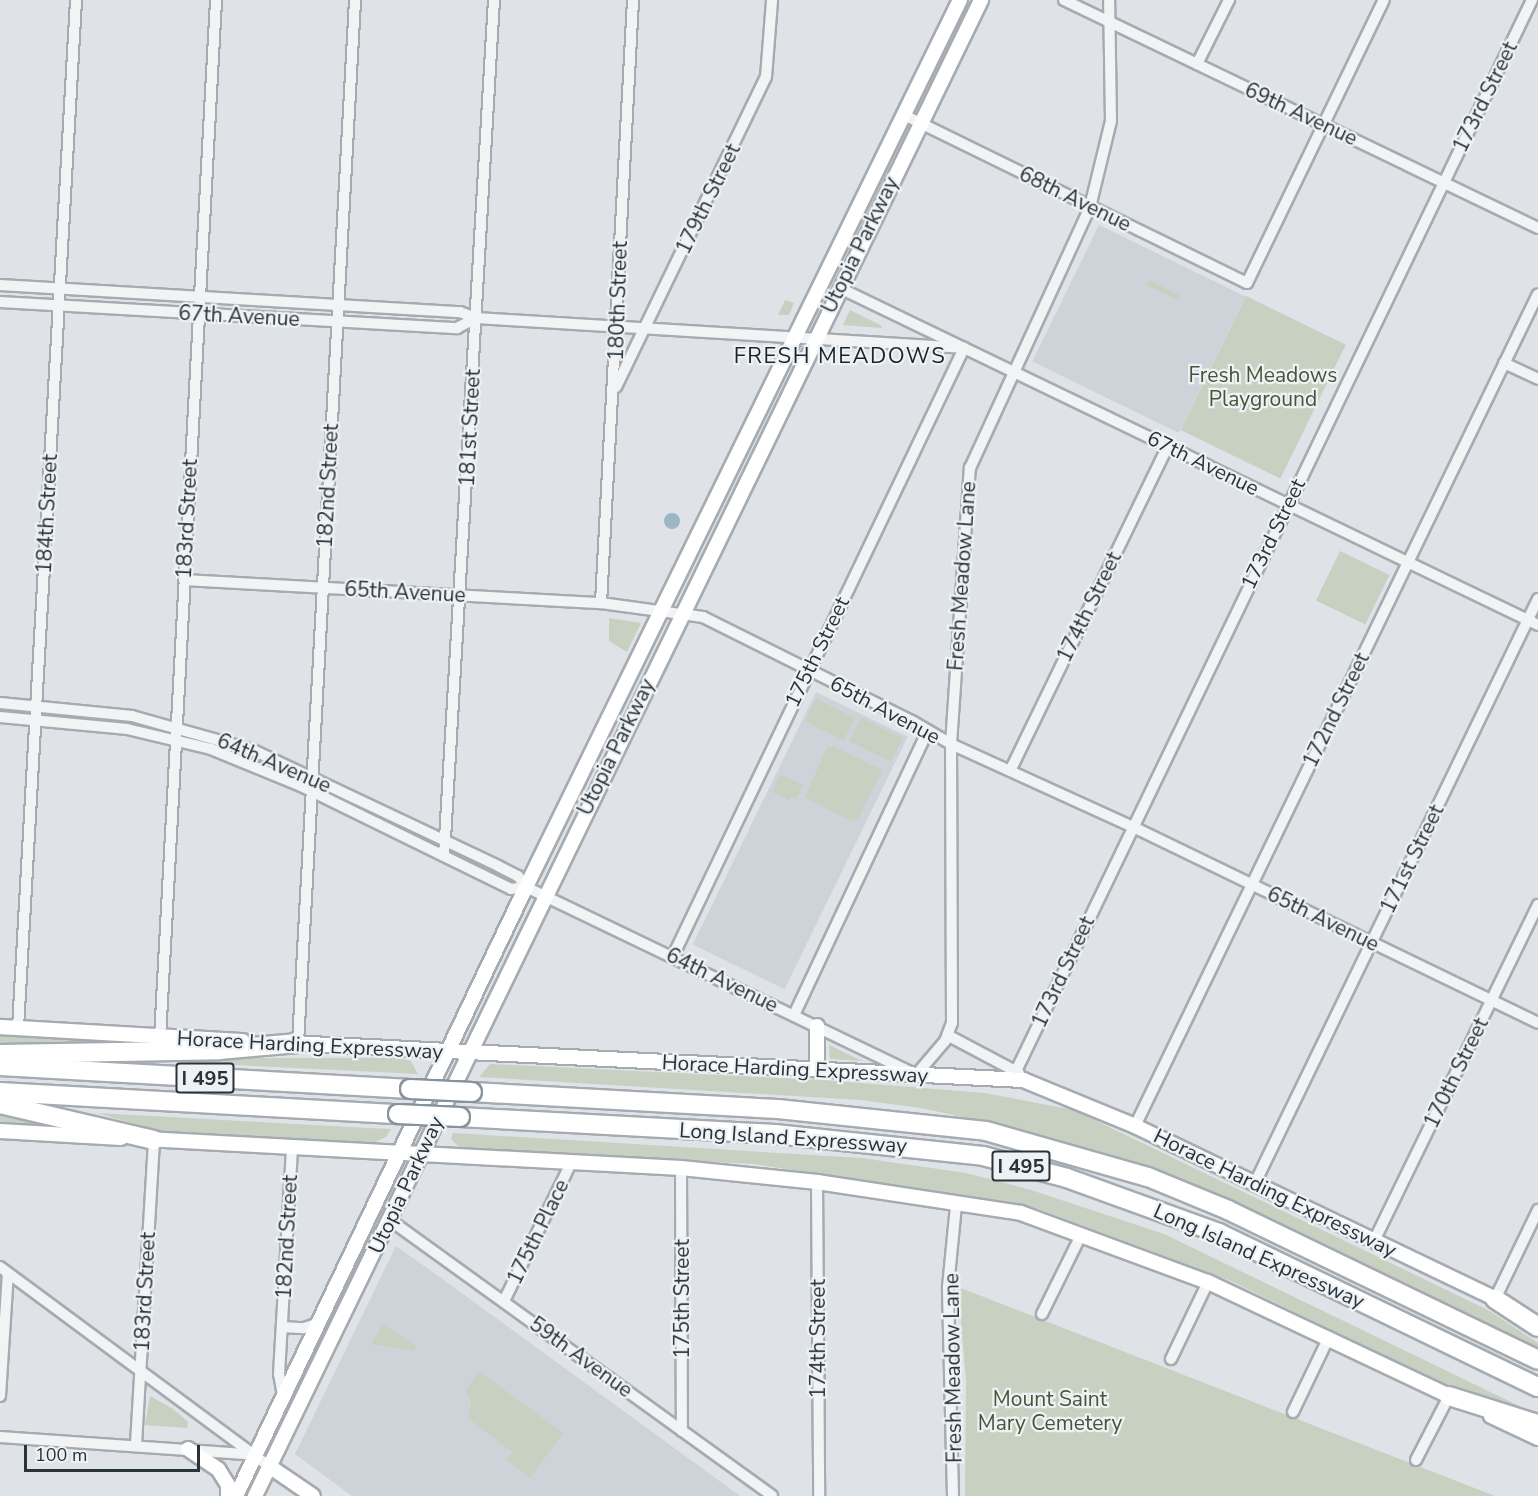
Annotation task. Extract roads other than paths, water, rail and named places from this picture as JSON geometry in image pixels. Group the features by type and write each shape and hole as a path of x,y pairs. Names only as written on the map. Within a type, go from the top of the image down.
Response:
{"highway":[{"path":"0,1054 219,1050 297,1043"},
{"name":"Long Island Expressway","path":"0,1066 778,1109 987,1131 1148,1177 1228,1210 1538,1360"},
{"name":"Long Island Expressway","path":"0,1092 775,1134 983,1156 1067,1178 1219,1233 1538,1387"},
{"path":"0,1104 154,1140"},
{"path":"1495,1299 1538,1327"},
{"path":"1449,1396 1538,1424"}],"main road":[{"name":"Utopia Parkway","path":"236,1496 526,887 902,114 960,0"},
{"name":"Utopia Parkway","path":"255,1496 815,337 981,0"},
{"path":"817,1026 817,1070"},
{"name":"Horace Harding Expressway","path":"0,1027 160,1038 916,1075 1020,1075 1135,1126 1538,1320"},
{"path":"0,1131 681,1168 818,1182 1021,1214 1208,1282 1329,1337 1538,1438"},
{"path":"188,1449 218,1469 228,1485 228,1496"},
{"path":"269,1466 313,1496"}],"street":[{"name":"184th Street","path":"18,1028 76,0"},
{"name":"183rd Street","path":"160,1038 197,314 216,0"},
{"name":"182nd Street","path":"297,1043 355,0"},
{"name":"181st Street","path":"444,856 494,0"},
{"name":"180th Street","path":"601,603 633,0"},
{"name":"179th Street","path":"614,390 766,77 772,0"},
{"name":"69th Avenue","path":"1064,0 1538,228"},
{"name":"Fresh Meadow Lane","path":"948,1036 952,1023 951,744 970,468 1090,207 1111,121 1112,22 1109,0"},
{"path":"1197,64 1229,0"},
{"path":"1324,124 1384,0"},
{"name":"173rd Street","path":"1020,1075 1131,826 1532,0"},
{"name":"68th Avenue","path":"902,114 1247,283 1324,124"},
{"name":"67th Avenue","path":"0,285 460,312 476,318 815,337 964,348"},
{"name":"67th Avenue","path":"840,288 1533,623"},
{"name":"172nd Street","path":"1135,1126 1538,294"},
{"name":"67th Avenue","path":"0,302 457,328 476,318"},
{"name":"175th Street","path":"672,957 808,669 964,348"},
{"path":"1504,363 1538,379"},
{"name":"174th Street","path":"1011,769 1168,446"},
{"name":"65th Avenue","path":"184,580 601,603 703,617 912,720 927,732 951,744 1011,769 1131,826 1538,1023"},
{"name":"171st Street","path":"1255,1184 1372,942 1533,623 1538,600"},
{"name":"64th Avenue","path":"0,703 85,708 175,725 254,750 518,876 526,887 544,896 916,1075"},
{"name":"64th Avenue","path":"0,717 37,719 175,738 260,767 511,889 526,887"},
{"path":"794,1015 927,732"},
{"name":"170th Street","path":"1374,1241 1538,905"},
{"path":"916,1075 948,1036 1020,1075"},
{"name":"183rd Street","path":"136,1444 154,1140"},
{"name":"182nd Street","path":"283,1396 279,1374 292,1148"},
{"name":"175th Place","path":"504,1301 571,1163"},
{"name":"175th Street","path":"681,1168 682,1431"},
{"name":"174th Street","path":"818,1182 819,1496"},
{"name":"Fresh Meadow Lane","path":"953,1496 948,1287 956,1205"},
{"path":"1495,1299 1538,1210"},
{"name":"59th Avenue","path":"390,1220 772,1496"},
{"path":"1042,1314 1081,1235"},
{"path":"4,1270 269,1466"},
{"path":"0,1396 4,1270"},
{"path":"1171,1359 1208,1282"},
{"name":"182nd Street","path":"282,1327 304,1328 319,1323"},
{"path":"1293,1412 1329,1337"},
{"path":"1416,1461 1449,1396"},
{"path":"0,1437 136,1444 256,1455"}],"water":[{"path":"672,513 680,521 672,529 664,521"}],"district":[{"name":"FRESH MEADOWS","path":"840,357"}],"park label":[{"name":"Fresh Meadows Playground","path":"1263,387"},
{"name":"Mount Saint Mary Cemetery","path":"1050,1411"}]}
